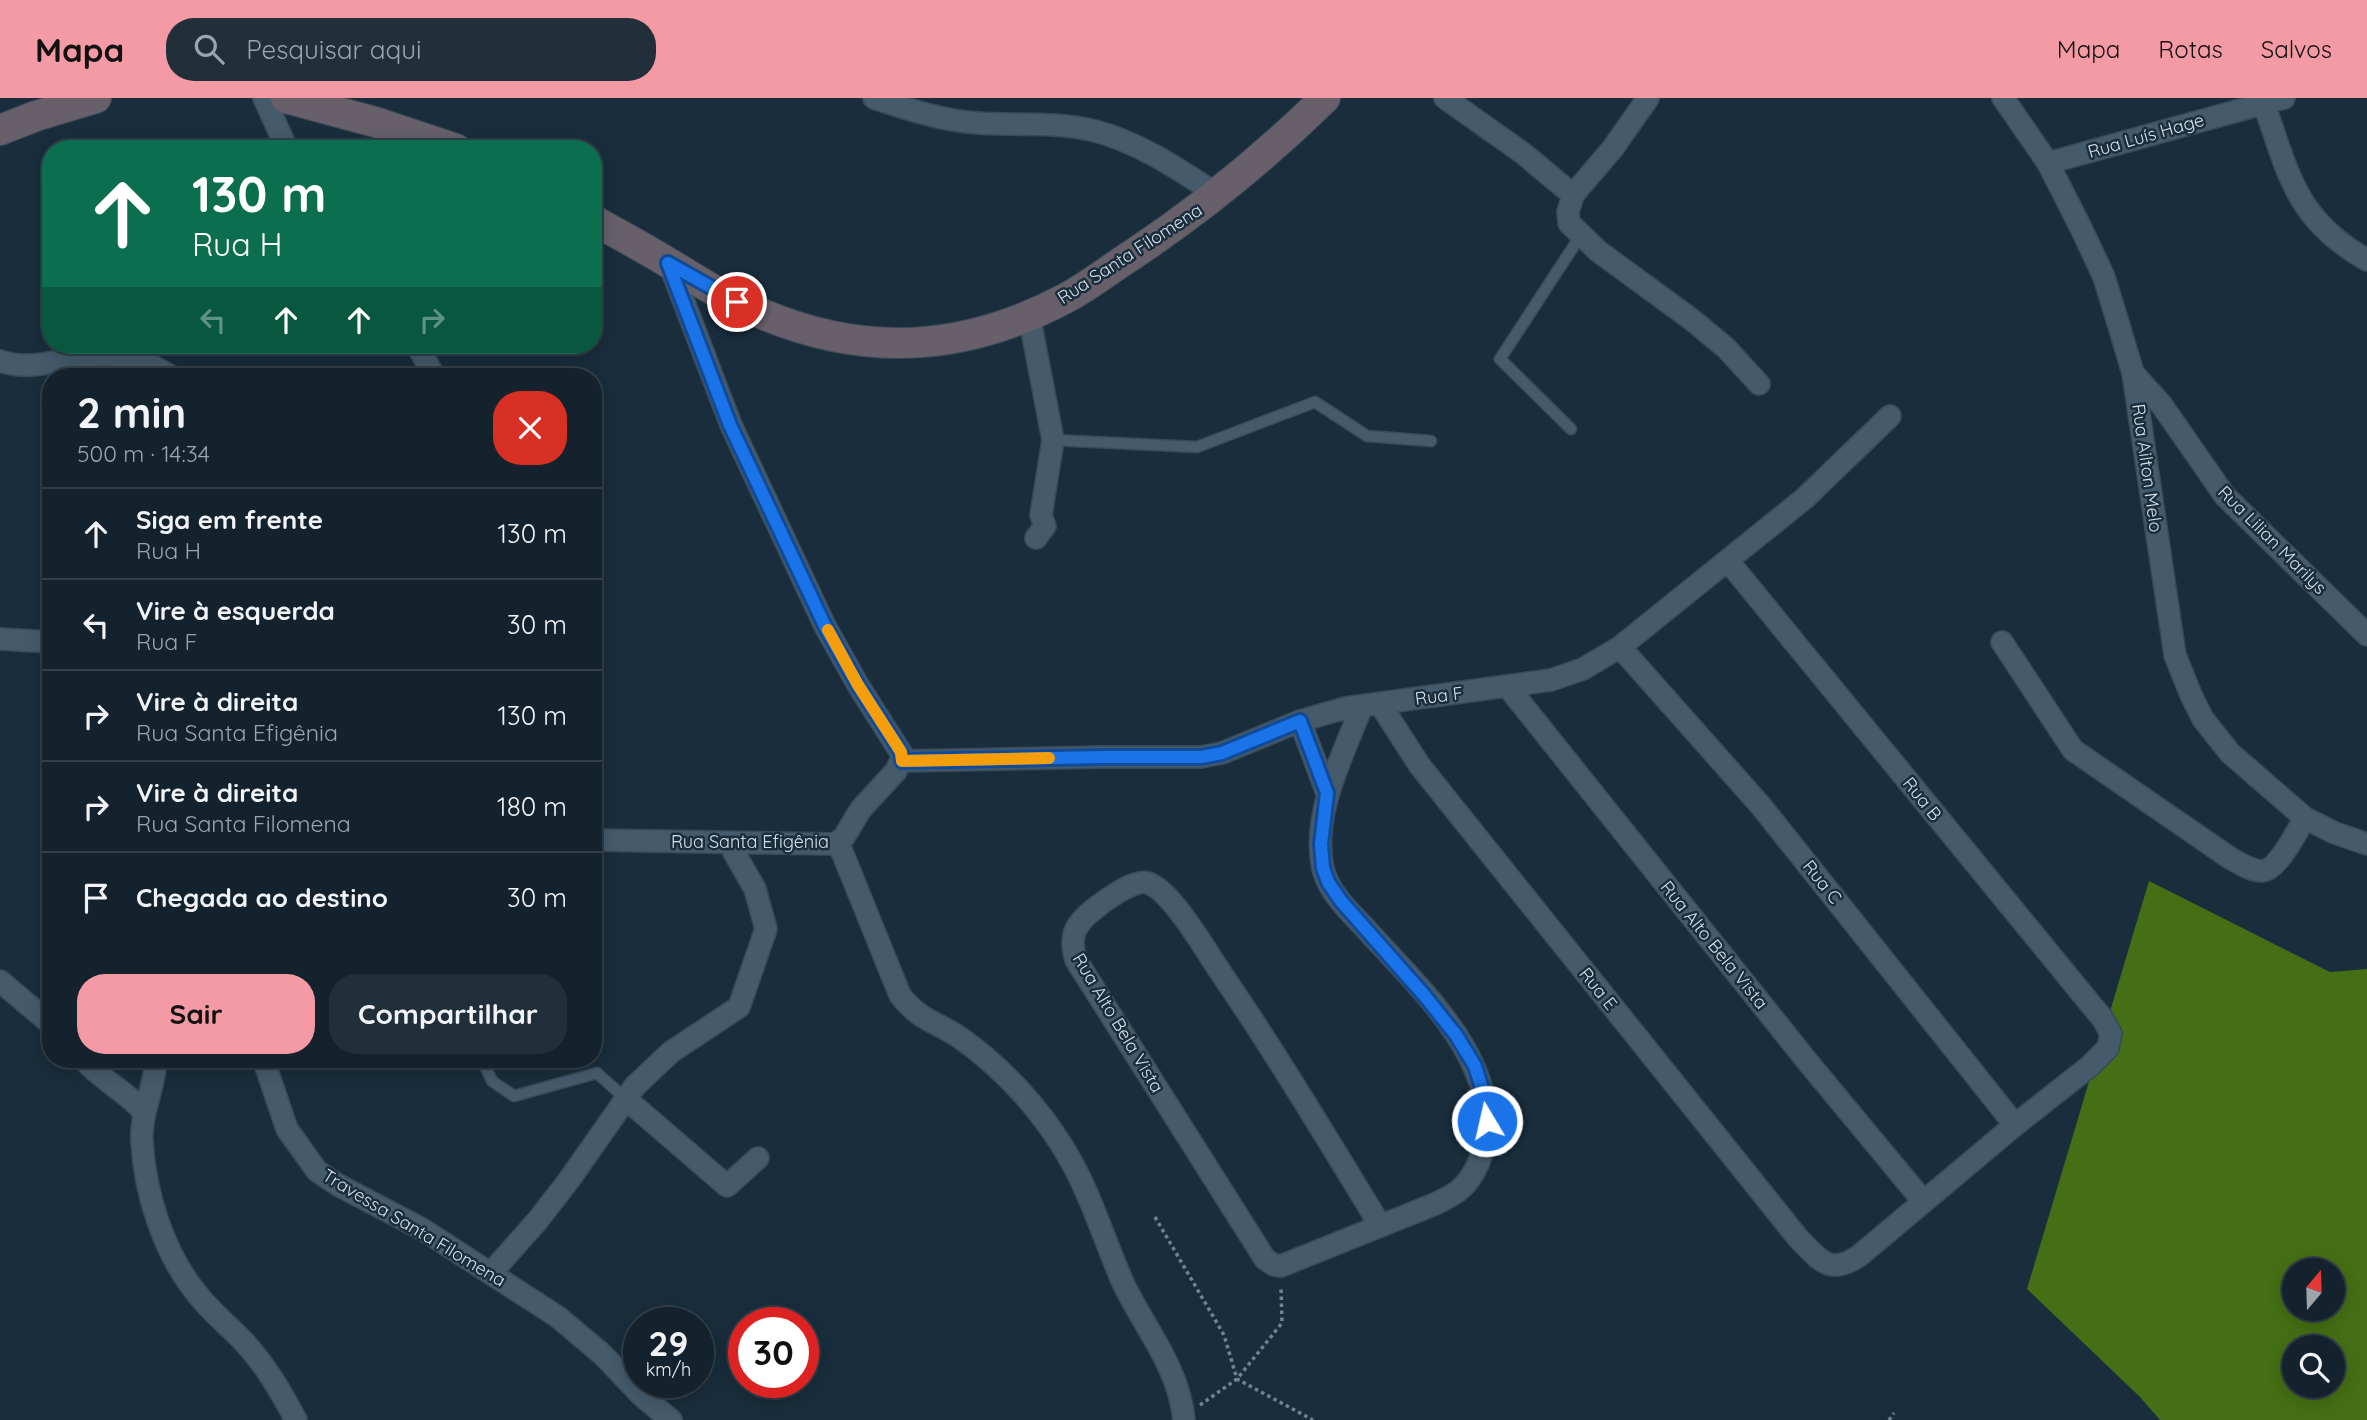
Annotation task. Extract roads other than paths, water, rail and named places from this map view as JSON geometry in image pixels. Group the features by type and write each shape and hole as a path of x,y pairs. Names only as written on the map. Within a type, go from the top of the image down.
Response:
{"main road":[{"path":"0,130 40,107 96,98"},
{"path":"286,98 429,140"},
{"name":"Rua Santa Filomena","path":"602,225 759,313 850,340 897,345 950,340 1007,325 1066,298 1218,195 1281,141 1325,98"}],"street":[{"path":"264,98 283,140"},
{"path":"874,98 975,123 1056,124 1098,131 1163,161 1218,195"},
{"path":"1444,98 1524,154 1573,195"},
{"path":"1648,98 1612,148 1573,195 1568,212 1569,223 1598,251 1718,341 1759,384"},
{"name":"Rua Ailton Melo","path":"2003,98 2048,163 2104,277 2133,373 2175,655 2190,695 2203,719 2230,753 2305,818 2335,833 2367,844"},
{"path":"2274,101 2295,191 2314,219 2343,246 2367,260"},
{"name":"Rua Luís Hage","path":"2048,163 2274,101"},
{"path":"668,263 730,425 825,626 858,685 901,752 902,761"},
{"path":"1029,315 1053,440 1041,515 1045,526 1036,538"},
{"path":"0,361 34,366 96,355 123,356 141,360 156,368"},
{"name":"Rua Lilian Marilys","path":"2133,373 2161,404 2225,496 2367,635"},
{"name":"Rua F","path":"902,761 1201,757 1222,753 1300,721 1345,708 1508,687 1551,680 1572,673 1620,647 1728,561 1805,498 1890,416"},
{"name":"Rua B","path":"1728,561 2088,1001 2111,1034 2111,1040 2103,1055 2015,1125"},
{"path":"0,639 42,641"},
{"path":"2002,642 2073,750 2230,858 2251,869 2268,869 2284,853 2305,818"},
{"name":"Rua C","path":"1620,647 1761,806 2015,1125"},
{"name":"Rua Alto Bela Vista","path":"1508,687 1807,1061 1923,1201"},
{"path":"1371,705 1327,793 1321,844 1323,868 1328,882 1341,901 1456,1035 1475,1066 1485,1098 1487,1121 1480,1160 1459,1191 1380,1225"},
{"name":"Rua E","path":"1371,705 1798,1238 1817,1257 1829,1265 1845,1265 1923,1201"},
{"path":"1300,721 1327,793"},
{"name":"Rua Santa Efigênia","path":"602,840 816,845 838,842 861,809 885,785 902,761"},
{"path":"491,1273 546,1210 643,1077 671,1052 739,1007 765,929 755,890 728,842"},
{"path":"838,842 900,995 911,1009 924,1019 956,1035 992,1064 1023,1093 1055,1134 1088,1194 1125,1287 1168,1363 1178,1388 1184,1418"},
{"name":"Rua Alto Bela Vista","path":"1144,881 1164,893 1183,916 1281,1062 1380,1225 1281,1266 1265,1259 1076,960 1072,937 1077,925 1094,909 1135,883 1144,881"},
{"path":"0,981 42,1016"},
{"path":"92,1068 102,1079 131,1097 144,1112"},
{"path":"156,1068 155,1080 141,1126 149,1190 158,1220 178,1267 197,1295 261,1363 296,1420"},
{"name":"Travessa Santa Filomena","path":"267,1068 287,1129 317,1171 338,1185 422,1229 558,1317 603,1355 642,1396 671,1420"},
{"path":"626,1100 727,1186 758,1157"},
{"path":"1923,1201 2015,1125"}],"lane":[{"path":"1571,429 1500,359 1581,235"},
{"path":"1053,440 1198,447 1315,402 1367,436 1431,441"},
{"path":"486,1068 492,1081 514,1096 597,1073 626,1100"}]}
